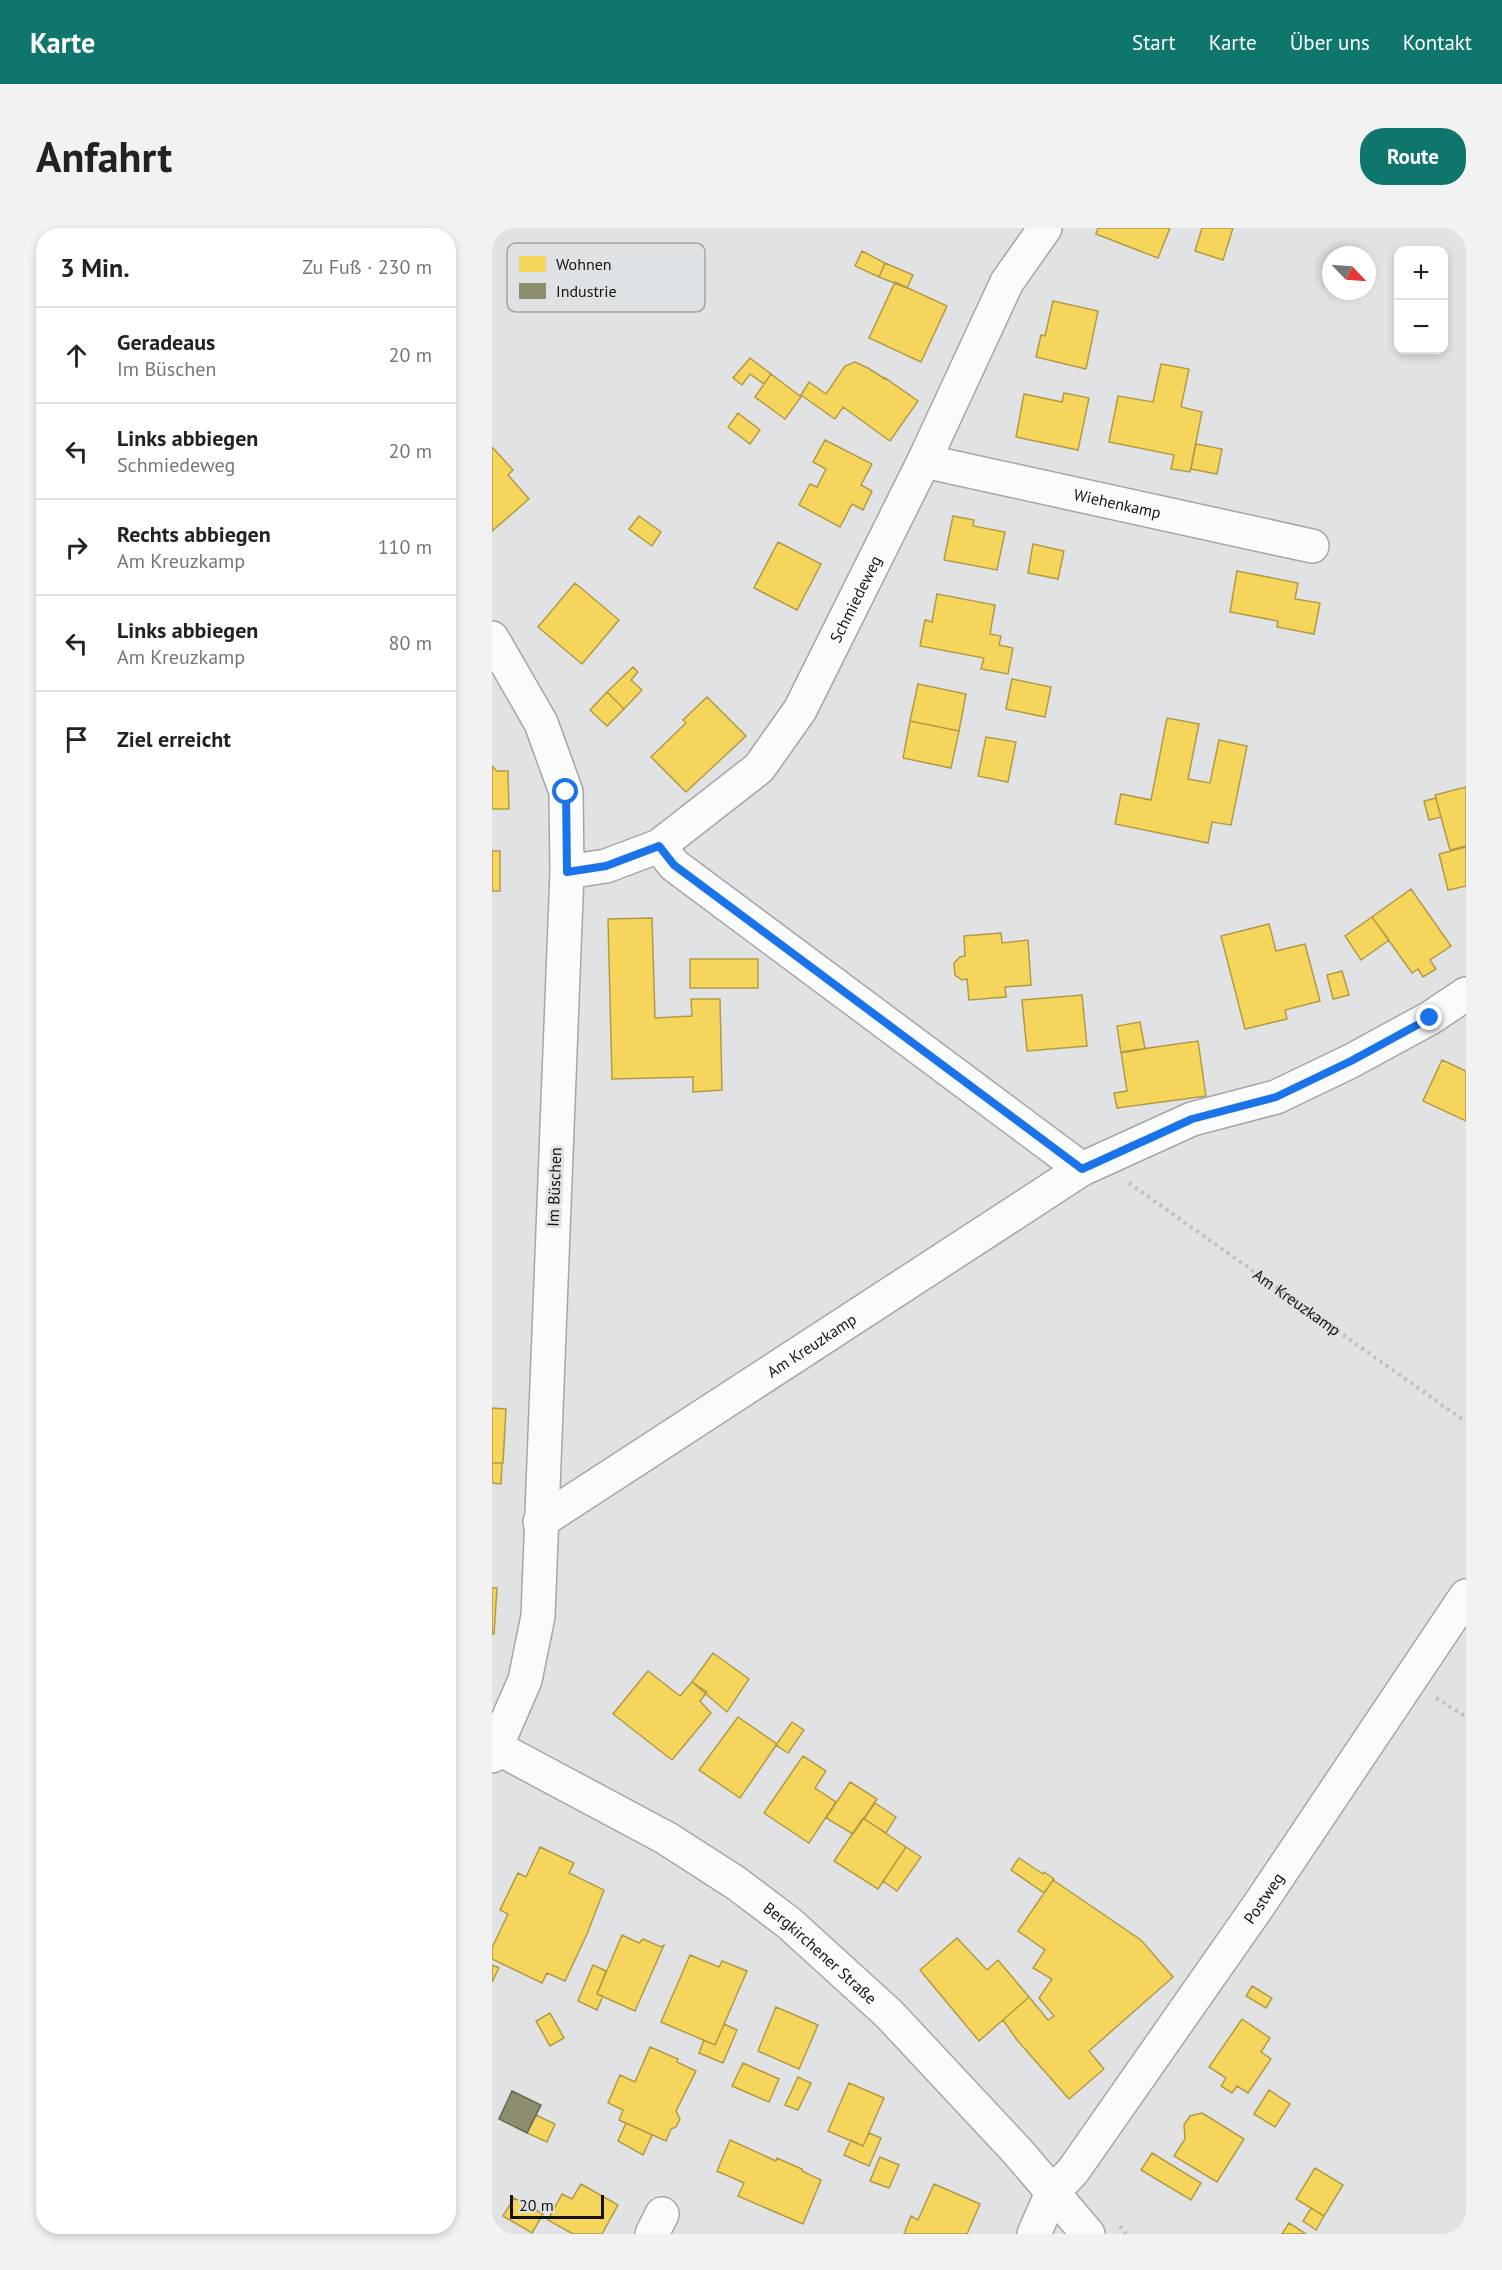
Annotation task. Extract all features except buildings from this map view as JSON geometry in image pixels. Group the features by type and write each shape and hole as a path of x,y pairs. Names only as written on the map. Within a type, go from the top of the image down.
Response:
{"street":[{"name":"Schmiedeweg","path":"567,872 606,866 659,846 759,768 800,710 924,461 1008,282 1046,228"},
{"name":"Wiehenkamp","path":"924,461 1311,546"},
{"name":"Im Büschen","path":"492,638 541,723 566,792 567,872 538,1616 525,1680 493,1750"},
{"path":"659,846 674,865 1090,1165"},
{"name":"Am Kreuzkamp","path":"540,1522 1090,1165 1192,1119 1276,1097 1351,1061 1430,1018 1466,994"},
{"name":"Postweg","path":"1034,2234 1052,2193 1073,2171 1259,1905 1466,1596"},
{"name":"Bergkirchener Straße","path":"493,1750 666,1838 735,1883 789,1923 889,2014 1018,2152 1088,2234"}],"path":[{"name":"Am Kreuzkamp","path":"1090,1165 1466,1422"}],"route":[{"path":"566,792 567,872 606,866 659,846 674,865 1082,1169 1192,1119 1276,1097 1351,1061 1430,1018"}]}
